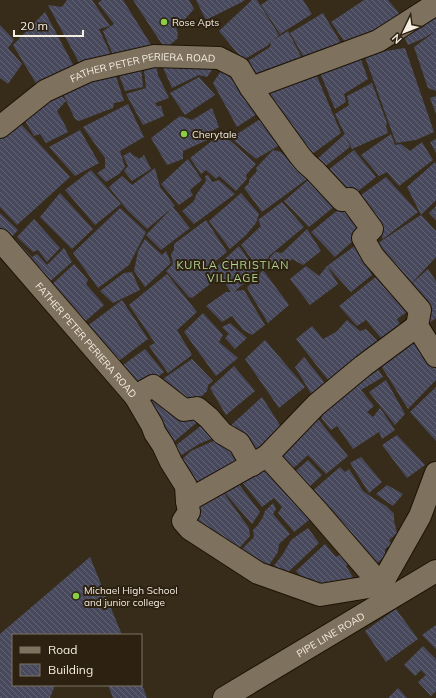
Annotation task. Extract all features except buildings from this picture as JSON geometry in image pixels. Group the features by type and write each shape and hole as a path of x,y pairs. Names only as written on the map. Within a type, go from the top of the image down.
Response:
{"street":[{"path":"187,501 259,460 316,405 363,366 417,326 420,310 373,256 363,238 372,229 350,199 342,200 303,160 251,88 378,40 436,4"},
{"name":"FATHER PETER PERIERA ROAD","path":"0,127 45,91 88,71 154,56 219,58 239,68 251,88"},
{"name":"FATHER PETER PERIERA ROAD","path":"0,240 135,396 154,386 184,410 197,408 209,418 222,433 239,443 318,512 381,585"},
{"path":"417,326 436,356"},
{"path":"135,396 171,462 186,486 189,512 183,521 190,529 258,573 320,595 381,585 420,516 436,472"},
{"name":"PIPE LINE ROAD","path":"224,698 436,571"}],"place":[{"name":"Rose Apts","path":"164,22"},
{"name":"Cherytale","path":"184,134"},
{"name":"Michael High School and junior college","path":"76,596"}],"district":[{"name":"KURLA CHRISTIAN VILLAGE","path":"233,271"}]}
